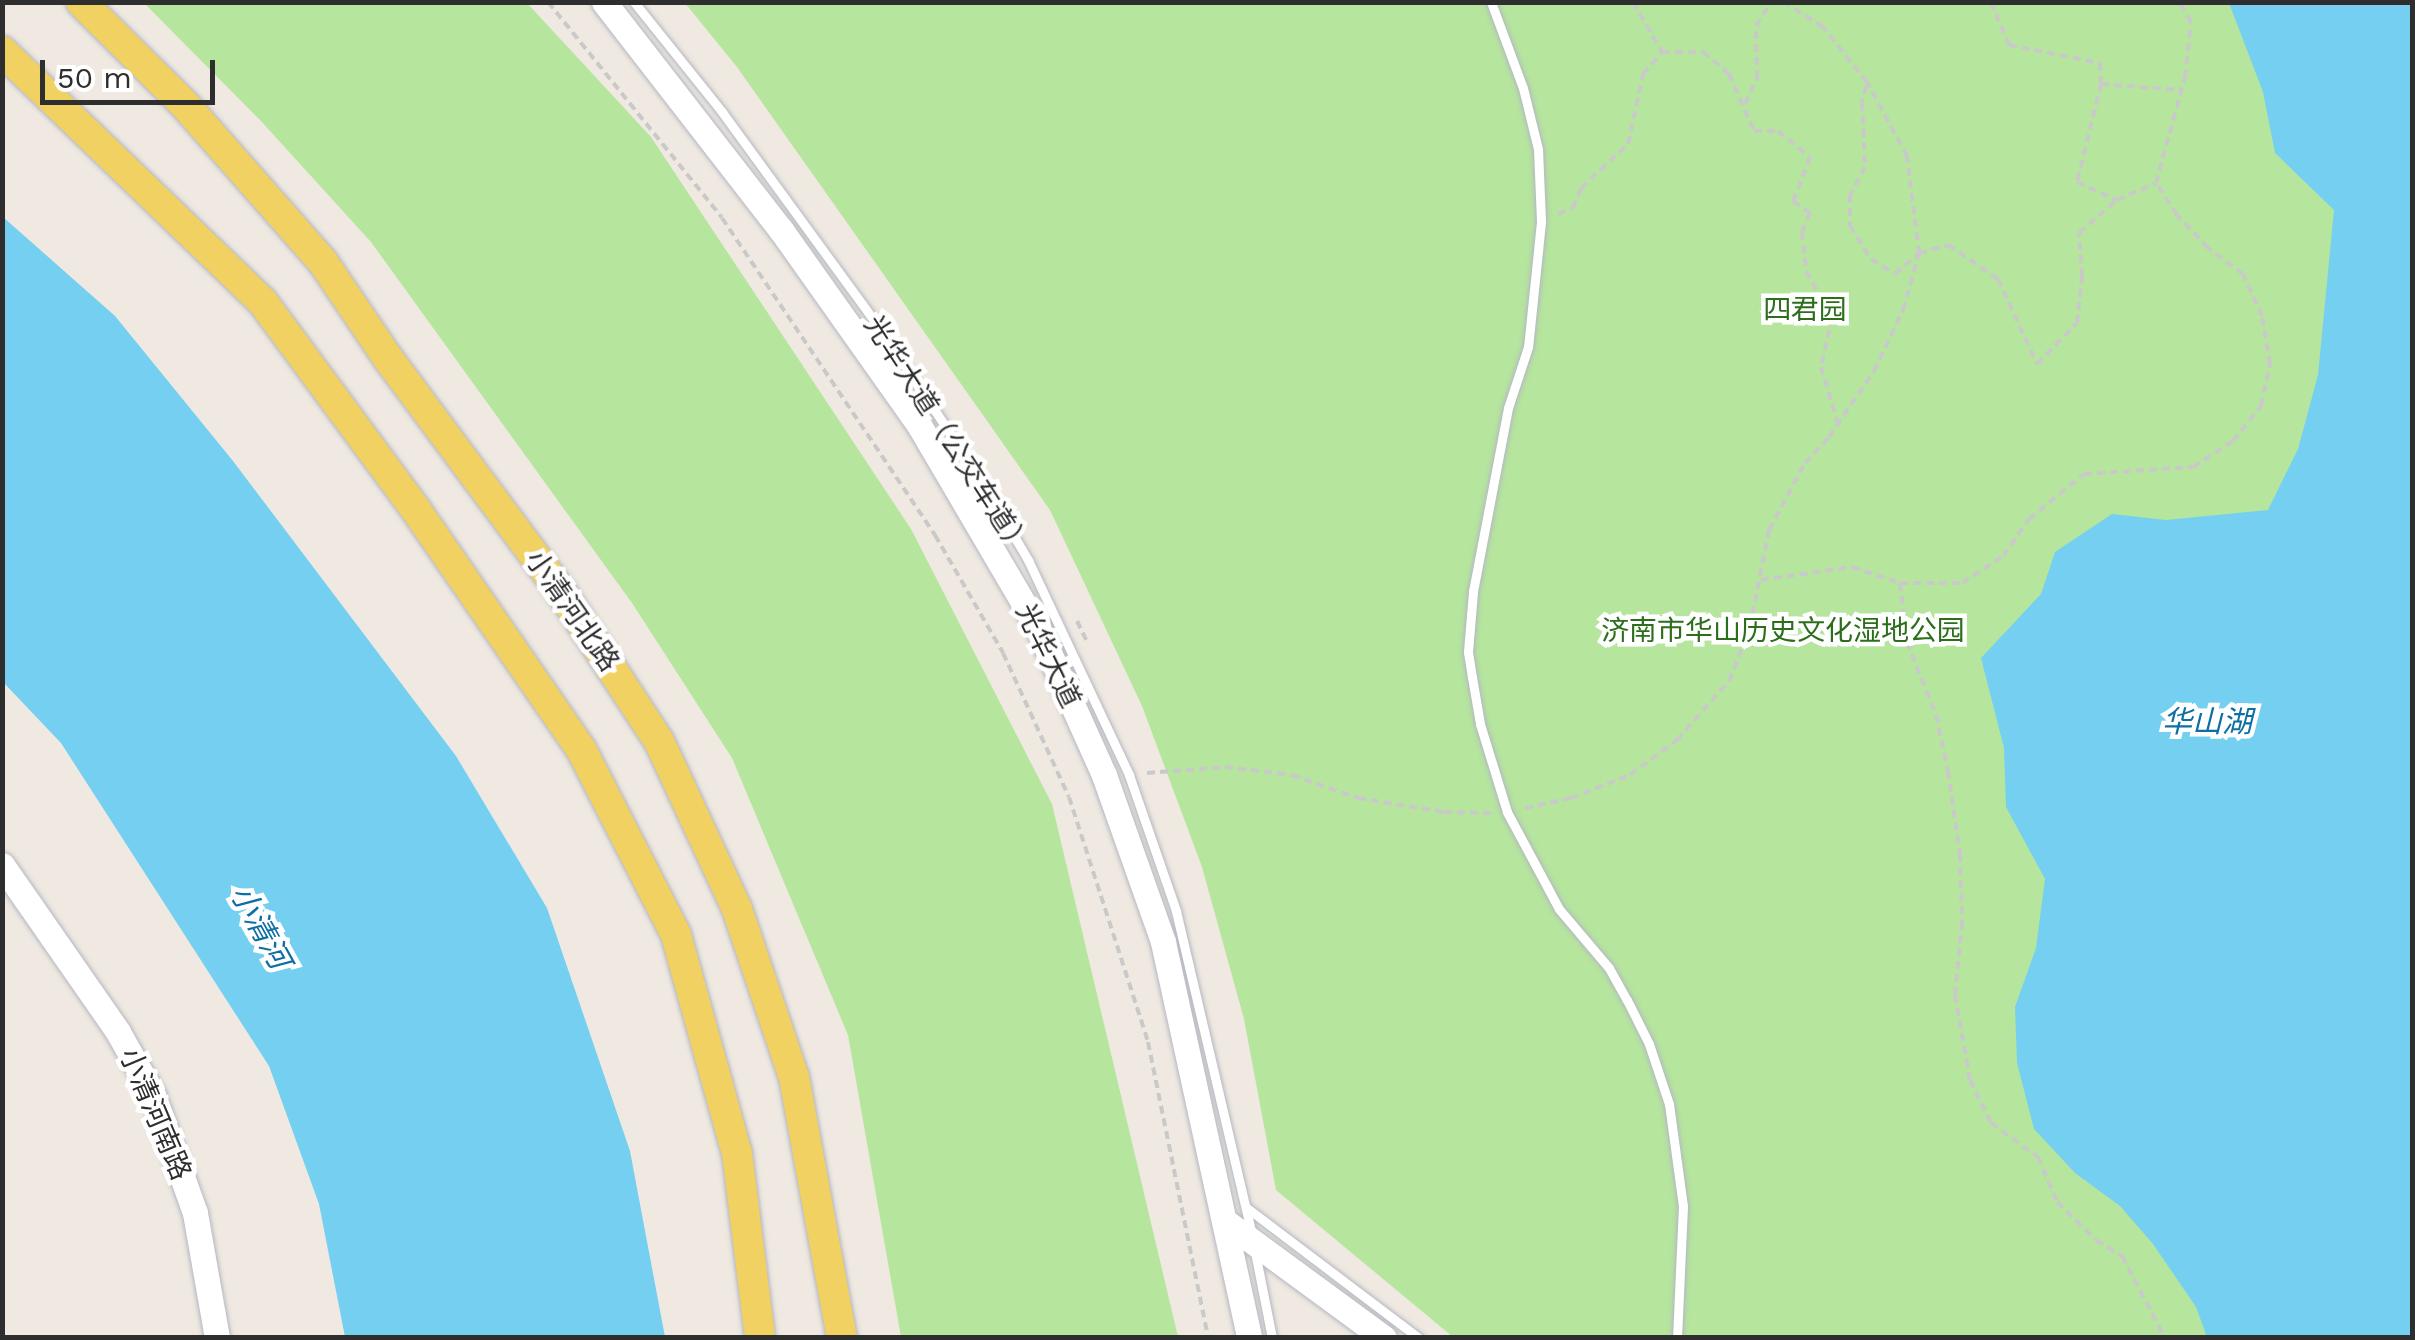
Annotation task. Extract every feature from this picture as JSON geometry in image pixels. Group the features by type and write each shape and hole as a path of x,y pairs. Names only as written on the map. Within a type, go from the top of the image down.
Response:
{"main road":[{"name":"小清河北路","path":"81,2 185,105 323,262 386,358 562,593 659,741 737,909 794,1077 842,1338"},
{"name":"光华大道","path":"604,2 781,230 919,426 1038,628 1104,776 1163,942 1237,1215 1250,1338"},
{"path":"2,51 262,301 416,510 581,749 676,936 737,1152 760,1338"},
{"name":"小清河南路","path":"2,865 118,1032 153,1096 195,1213 216,1338"},
{"path":"1237,1215 1252,1240 1384,1338"}],"lane":[{"name":"光华大道（公交车道）","path":"634,2 722,112 880,329 978,475 1028,560 1129,775 1176,911 1237,1215"},
{"path":"1491,2 1523,88 1538,149 1540,222 1528,347 1508,408 1473,592 1468,652 1480,724 1507,812 1559,908 1609,968 1648,1044 1670,1104 1683,1206 1678,1338"},
{"path":"1237,1215 1419,1338"},
{"path":"1252,1240 1272,1338"}],"path":[{"path":"548,2 722,218 935,535 1003,653 1069,796 1148,1042 1208,1338"},
{"path":"1632,2 1662,52"},
{"path":"1745,104 1757,78 1756,26 1771,2"},
{"path":"1129,775 1225,767 1292,774 1358,798 1444,812 1507,812 1570,798 1630,776 1677,740 1729,681 1750,627 1769,530 1805,463 1838,424 1896,330 1919,253 1907,156 1867,82 1822,27 1784,2"},
{"path":"1990,2 2009,45 2100,63 2101,84 2077,182 2116,200"},
{"path":"1762,580 1852,566 1900,583 1962,583 2003,556 2029,519 2084,474 2193,466 2233,442 2261,406 2270,364 2262,316 2249,288 2242,274 2208,248 2176,215 2156,183 2182,90 2190,22 2179,2"},
{"path":"1540,222 1573,208 1581,188 1628,144 1643,74 1662,52 1703,52 1729,74 1754,131 1778,131 1810,157 1793,201 1810,213 1802,232 1806,271 1832,316 1821,366 1838,424"},
{"path":"1867,82 1862,103 1865,167 1850,194 1850,226 1871,259 1894,274 1919,253 1948,245 1998,279 2037,364 2077,323 2082,276 2080,233 2116,200 2156,183"},
{"path":"2101,84 2182,90"},
{"path":"1900,583 1908,642 1936,715 1960,854 1962,922 1954,994 1970,1080 1991,1123 2038,1157 2057,1202 2096,1240 2122,1256 2165,1338"}],"green space":[{"path":"144,3 527,3 651,137 911,529 1052,804 1178,1337 901,1337 848,1035 732,758 632,603 371,242 261,121"},
{"name":"济南市华山历史文化湿地公园","path":"685,3 2412,3 2412,1337 1453,1337 1276,1190 1244,1019 1202,867 1142,706 1050,510 737,67"}],"water":[{"name":"华山湖","path":"2229,3 2412,3 2412,1337 2207,1337 2196,1307 2153,1244 2120,1206 2075,1173 2034,1129 2017,1063 2015,1007 2036,948 2045,879 2006,807 2004,748 1981,658 2041,594 2055,552 2112,514 2166,520 2268,510 2298,449 2318,375 2334,210 2275,153 2263,92"},
{"name":"小清河","path":"3,217 115,316 233,461 456,756 547,908 630,1151 665,1337 345,1337 319,1204 269,1066 61,743 3,682"}],"park label":[{"name":"四君园","path":"1805,310"}]}
